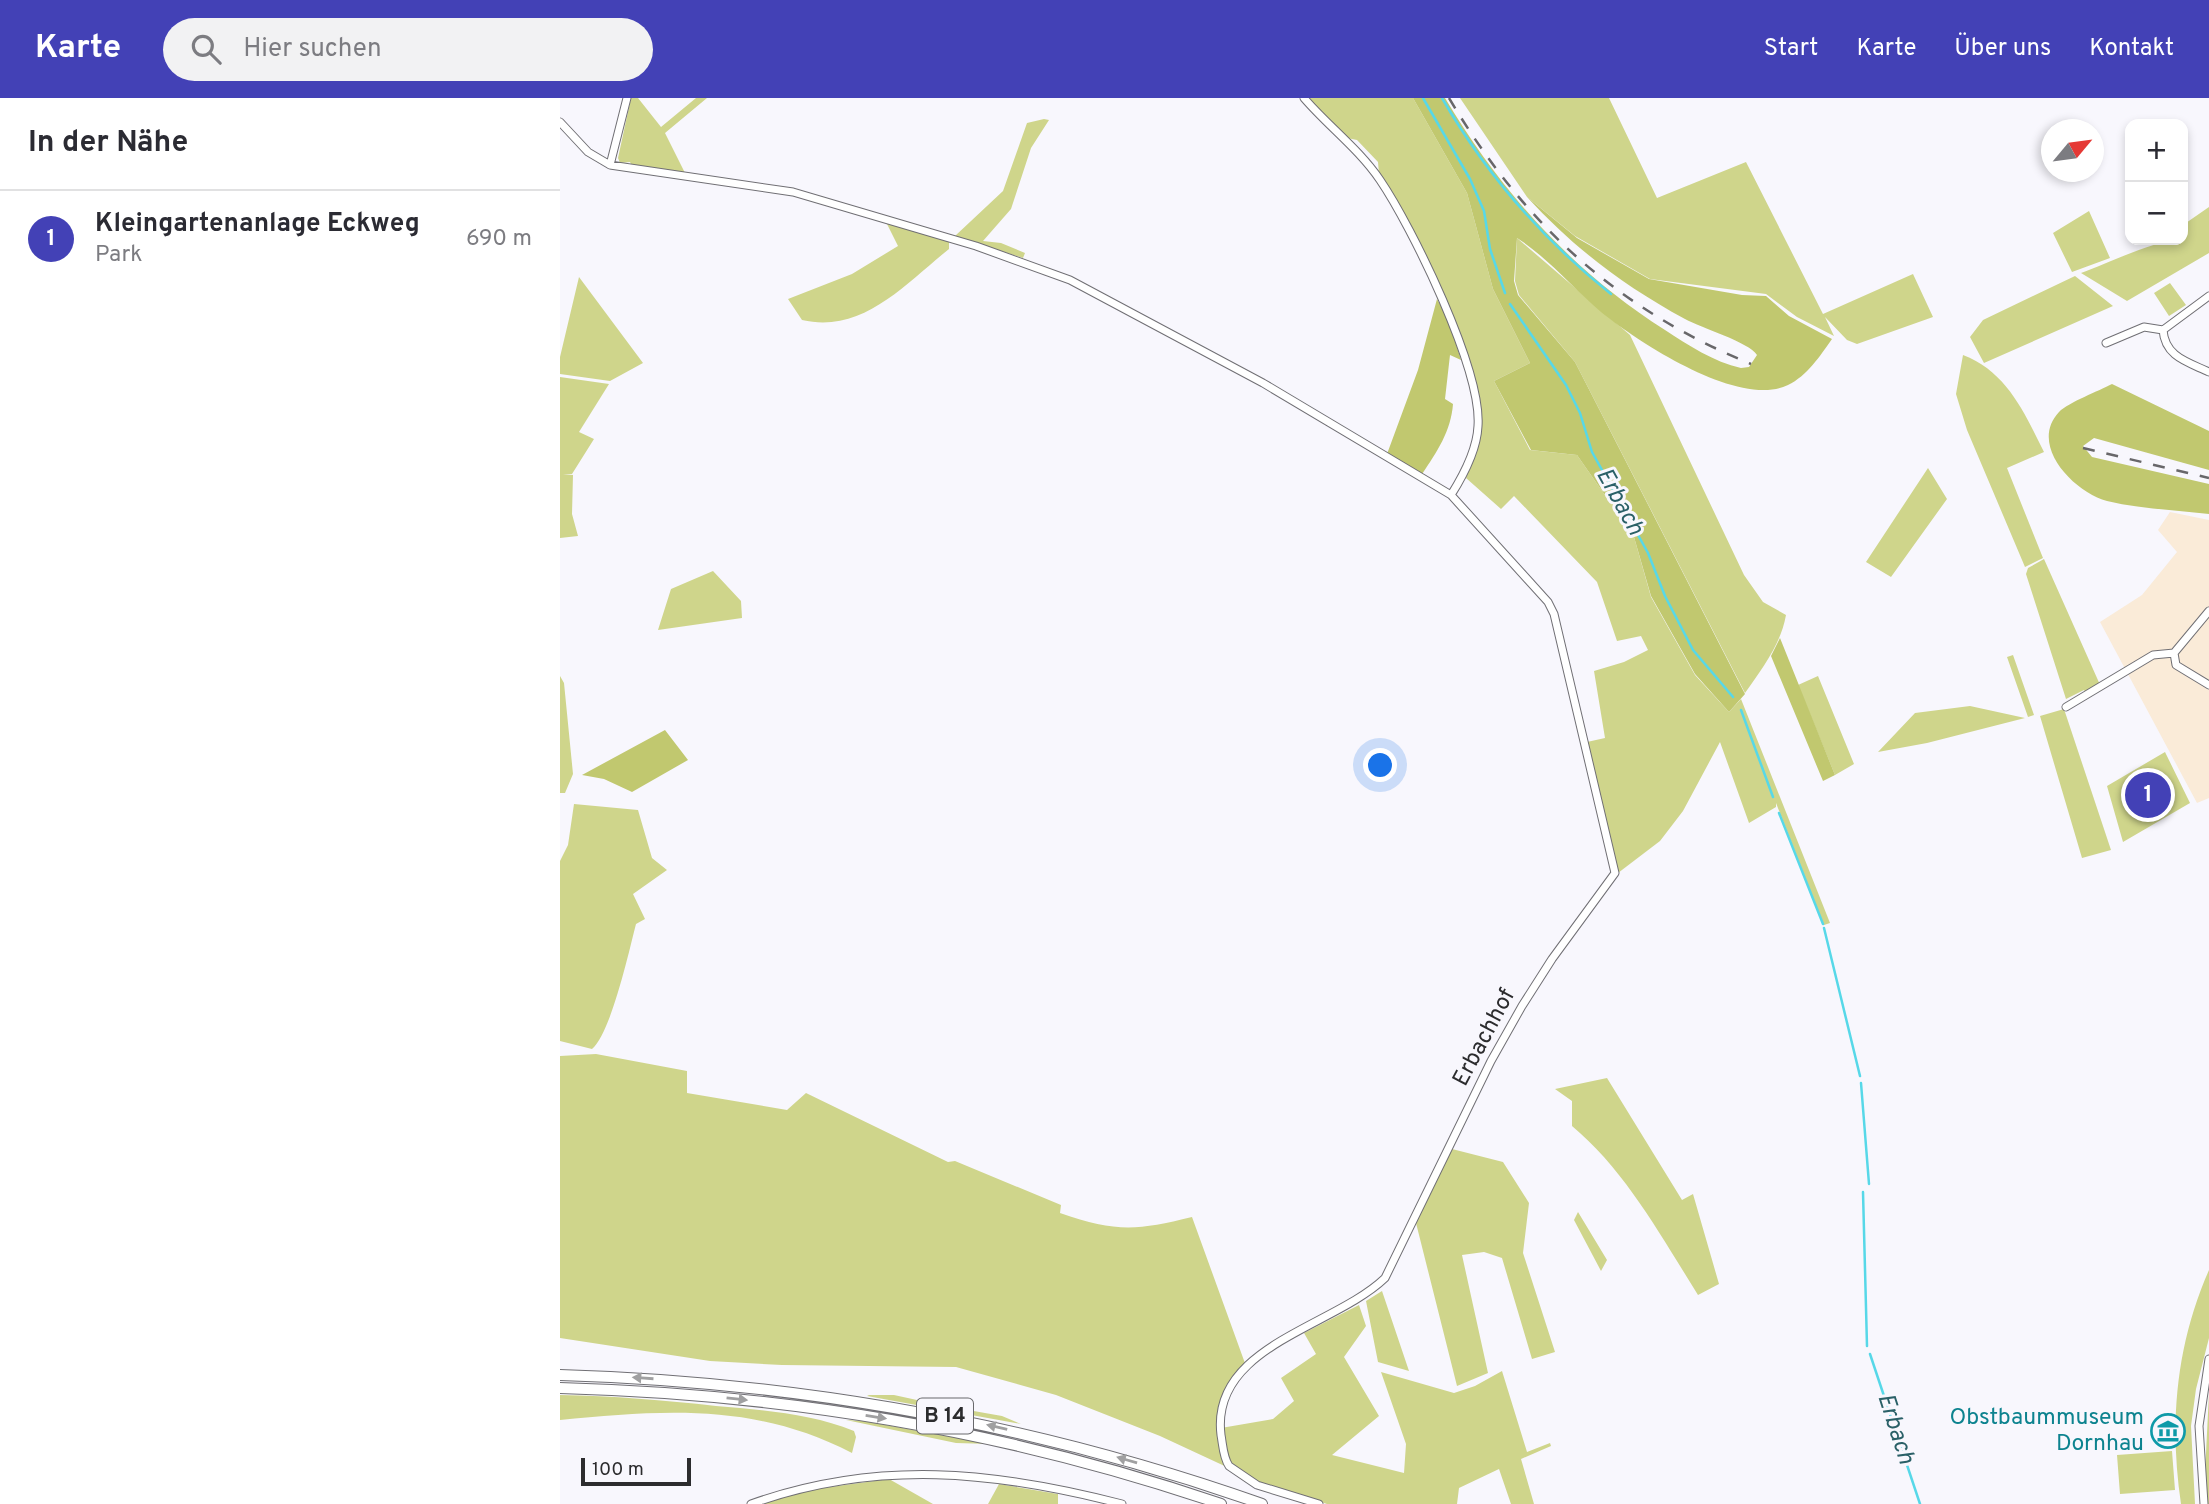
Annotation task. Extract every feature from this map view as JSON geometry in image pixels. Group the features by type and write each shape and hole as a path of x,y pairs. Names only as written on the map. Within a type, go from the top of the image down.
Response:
{"highway":[{"name":"B 14","path":"560,1375 758,1387 940,1415 1107,1454 1262,1504"},
{"name":"B 14","path":"560,1388 726,1397 879,1418 1033,1449 1222,1504"}],"street":[{"path":"560,122 588,152 610,165 627,98"},
{"path":"1304,98 1380,180 1452,321 1474,390 1478,426 1461,480 1451,495"},
{"name":"Erbachhof","path":"610,165 702,176 793,192 976,246 1070,280 1263,383 1451,495 1548,602 1555,614 1615,873 1552,959 1516,1017 1385,1278 1363,1297 1262,1353 1239,1373 1226,1393 1220,1428 1229,1466 1257,1485 1319,1504"},
{"path":"2106,343 2144,327 2163,330 2209,296"},
{"path":"2163,330 2167,349 2173,355 2209,372"},
{"path":"2066,707 2153,655 2174,653 2209,611"},
{"path":"2174,653 2176,665 2182,671 2209,685"},
{"path":"2204,1504 2199,1426 2209,1359"},
{"path":"751,1504 788,1491 886,1474 999,1479 1046,1486 1122,1504"}],"shaded area":[{"path":"2170,512 2209,520 2209,798 2197,803 2100,622 2142,595 2177,552 2158,530"}],"green space":[{"path":"631,98 638,98 661,127 696,98 707,98 665,133 685,173 632,166 630,162 620,163 618,158"},
{"path":"1308,98 1413,98 1467,193 1493,289 1530,363 1494,381 1530,450 1577,455 1634,537 1651,597 1695,675 1729,712 1741,699 1830,923 1824,925 1776,803 1776,807 1749,823 1720,742 1683,811 1660,841 1618,873 1587,742 1605,738 1594,671 1624,662 1648,650 1641,636 1617,641 1597,582 1514,496 1501,509 1466,478 1482,427 1478,389 1474,390 1452,320 1379,174 1378,162 1357,140 1347,138"},
{"path":"1413,98 1445,98 1490,166 1541,227 1599,282 1631,307 1692,347 1721,362 1741,368 1749,367 1757,355 1745,345 1685,319 1641,293 1601,265 1563,233 1527,197 1577,238 1649,279 1742,295 1766,296 1789,316 1832,339 1807,371 1788,385 1768,390 1744,388 1717,380 1664,355 1618,325 1539,254 1517,238 1514,281 1518,295 1575,362 1745,694 1729,712 1695,674 1651,596 1634,537 1577,455 1531,450 1494,381 1530,363 1493,289 1467,193"},
{"path":"1460,98 1609,98 1657,198 1746,162 1823,314 1913,274 1933,317 1857,344 1847,340 1825,317 1834,336 1797,317 1766,294 1650,279 1575,236 1527,197"},
{"path":"1049,120 1031,148 1011,209 983,241 1001,243 1025,253 1023,258 955,236 1003,191 1027,123"},
{"path":"2209,207 2209,253 2127,301 2081,273 2156,245 2188,245 2188,222"},
{"path":"2089,211 2110,258 2072,272 2053,233"},
{"path":"886,222 949,242 949,249 899,291 864,313 845,320 802,320 788,299 852,274 898,246"},
{"path":"1517,238 1630,335 1744,575 1763,602 1786,615 1775,646 1745,693 1575,362 1519,295 1515,281"},
{"path":"2075,276 2113,306 1984,363 1970,337 1983,320"},
{"path":"579,277 643,363 610,381 560,374 560,357"},
{"path":"2170,283 2186,305 2169,316 2154,293"},
{"path":"1437,299 1449,321 1461,360 1450,355 1445,399 1453,404 1452,414 1442,441 1422,474 1387,454 1418,370"},
{"path":"1963,355 1978,362 2003,383 2021,408 2044,452 2007,468 2043,558 2025,567 1967,430 1956,394"},
{"path":"560,377 609,384 579,432 594,439 572,474 563,474 573,475 572,514 578,536 560,538"},
{"path":"2112,384 2209,431 2209,470 2094,438 2083,446 2092,457 2209,484 2209,514 2145,508 2107,501 2081,488 2059,466 2049,439 2051,425 2059,412"},
{"path":"1928,468 1947,499 1891,577 1866,562"},
{"path":"2044,559 2101,687 2087,695 2084,690 2066,699 2026,574 2028,568"},
{"path":"713,571 741,601 742,618 658,630 671,589"},
{"path":"1780,638 1835,775 1823,781 1771,656"},
{"path":"2013,655 2034,715 2028,717 2007,657"},
{"path":"560,676 564,683 573,774 565,793 560,793"},
{"path":"1818,676 1854,764 1835,775 1798,685"},
{"path":"1970,706 2025,718 1927,743 1878,752 1915,713"},
{"path":"2064,709 2111,850 2082,858 2040,716"},
{"path":"665,730 688,760 632,792 604,779 582,775"},
{"path":"2165,752 2190,803 2123,842 2107,786"},
{"path":"574,804 638,810 652,858 667,870 633,894 645,919 636,924 612,1010 606,1027 592,1049 560,1041 560,861 568,845"},
{"path":"596,1054 687,1071 687,1093 787,1110 806,1093 948,1162 955,1161 1061,1205 1060,1213 1096,1224 1140,1227 1192,1217 1246,1366 1226,1393 1221,1428 1273,1419 1294,1401 1281,1378 1316,1354 1304,1333 1359,1305 1366,1326 1344,1357 1379,1416 1332,1455 1404,1473 1406,1444 1381,1372 1454,1393 1475,1386 1502,1371 1527,1452 1550,1443 1551,1446 1521,1459 1534,1504 1511,1504 1499,1469 1459,1488 1457,1504 1327,1504 1259,1482 1160,1436 1056,1395 956,1367 782,1365 710,1361 560,1338 560,1056"},
{"path":"1607,1078 1682,1200 1693,1194 1719,1284 1698,1295 1625,1183 1591,1143 1572,1126 1572,1101 1555,1089"},
{"path":"1452,1149 1503,1162 1529,1203 1523,1253 1555,1352 1532,1359 1502,1258 1484,1252 1462,1255 1488,1373 1457,1386 1416,1223"},
{"path":"1578,1212 1607,1260 1601,1271 1574,1220"},
{"path":"2209,1270 2209,1338 2196,1389 2191,1426 2195,1504 2181,1504 2176,1444 2178,1385 2189,1327"},
{"path":"1382,1291 1409,1371 1378,1362 1366,1301"},
{"path":"2209,1393 2209,1504 2208,1504 2205,1473"},
{"path":"560,1395 658,1400 786,1413 837,1425 854,1431 856,1437 852,1453 780,1425 745,1418 673,1413 560,1420"},
{"path":"894,1395 949,1407 949,1410 951,1407 1002,1416 1021,1424 867,1396"},
{"path":"846,1420 864,1421 990,1444 956,1443"},
{"path":"2172,1451 2175,1490 2120,1494 2117,1455"},
{"path":"889,1479 933,1504 761,1504 793,1492"},
{"path":"999,1484 1058,1494 1058,1504 988,1504"}],"waterway":[{"name":"Erbach","path":"1423,98 1470,179 1484,211 1490,249 1505,293"},
{"path":"1442,98 1477,153 1517,204 1562,251 1611,294"},
{"name":"Erbach","path":"1510,304 1566,385 1580,413 1592,452 1648,553 1665,596 1693,650 1733,697"},
{"name":"Erbach","path":"1741,710 1773,797"},
{"name":"Erbach","path":"1779,813 1823,924"},
{"name":"Erbach","path":"1824,928 1860,1076"},
{"name":"Erbach","path":"1861,1083 1869,1184"},
{"name":"Erbach","path":"1863,1192 1867,1346"},
{"name":"Erbach","path":"1870,1354 1920,1504"}],"railway":[{"path":"1449,98 1509,185 1542,223 1577,257 1657,317 1702,342 1751,364"},
{"path":"2083,448 2209,478"}],"place":[{"name":"Kleingartenanlage Eckweg","path":"2148,795"},
{"name":"Obstbaummuseum Dornhau","path":"2168,1431"}]}
